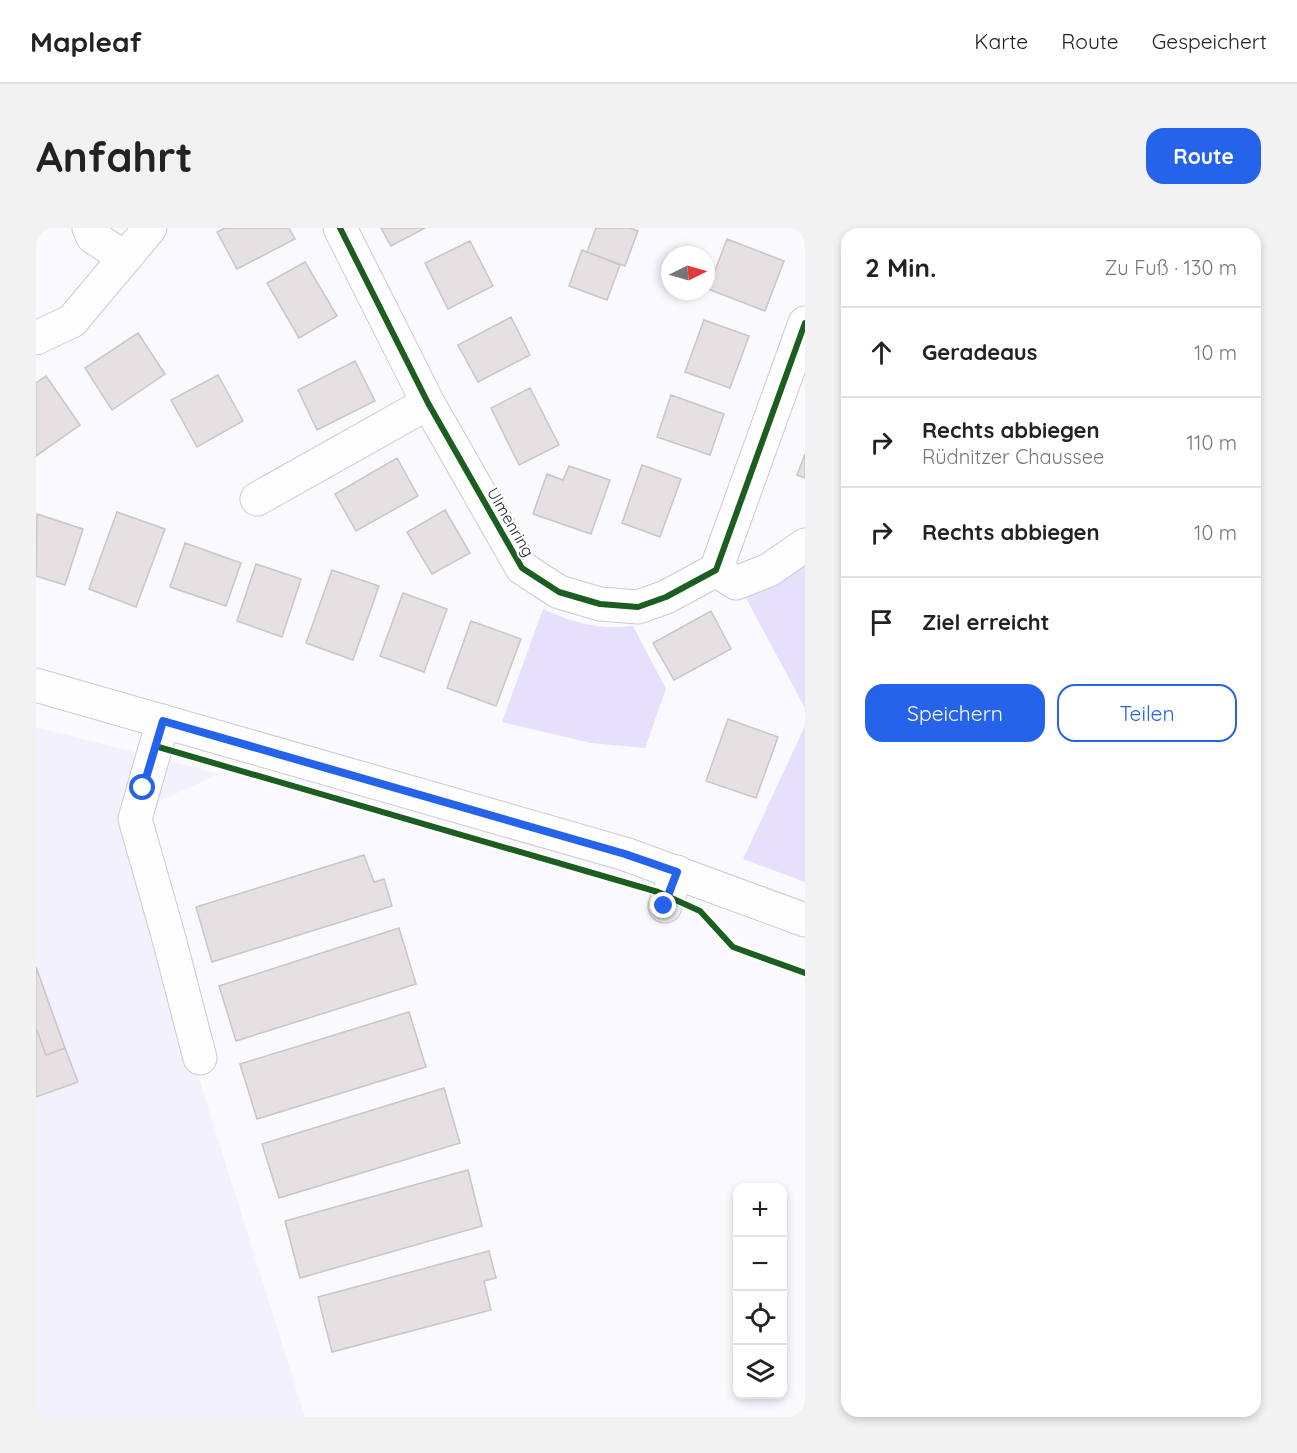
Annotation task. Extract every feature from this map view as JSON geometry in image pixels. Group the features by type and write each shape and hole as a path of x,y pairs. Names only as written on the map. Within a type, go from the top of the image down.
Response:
{"street":[{"path":"89,228 93,237 124,257"},
{"path":"36,338 72,321 150,228"},
{"name":"Ulmenring","path":"340,228 429,403 522,568 559,592 600,604 638,607 666,597 716,570"},
{"path":"805,323 716,570 736,582 769,570 805,545"},
{"path":"257,499 429,403"},
{"path":"36,686 625,854 805,920"},
{"path":"163,721 135,819 200,1058"},
{"path":"664,906 677,872"}],"shaded area":[{"path":"805,530 805,708 734,576"},
{"path":"543,609 587,624 610,627 633,626 666,689 645,748 591,743 502,722"},
{"path":"805,726 805,882 743,859"},
{"path":"36,727 219,774 118,820 305,1417 36,1417"}],"building":[{"path":"225,228 289,228 295,239 237,269 217,232"},
{"path":"381,228 425,228 391,246"},
{"path":"596,228 630,228 638,231 625,266 587,252"},
{"path":"727,239 784,261 765,311 715,292 715,271"},
{"path":"470,241 493,286 448,309 425,263"},
{"path":"582,250 620,265 607,300 569,286"},
{"path":"305,262 337,316 299,338 267,283"},
{"path":"511,317 530,355 478,382 458,345"},
{"path":"704,320 749,336 730,388 685,372"},
{"path":"138,333 165,374 112,410 85,368"},
{"path":"355,361 375,401 317,430 298,390"},
{"path":"218,375 243,421 197,447 171,400"},
{"path":"46,376 80,425 36,456 36,383"},
{"path":"530,388 559,445 519,465 491,408"},
{"path":"671,395 724,414 710,455 657,437"},
{"path":"805,454 805,478 797,475"},
{"path":"397,458 418,496 356,531 335,494"},
{"path":"642,465 681,479 660,537 622,523"},
{"path":"569,466 610,480 591,534 533,514 547,474 563,480"},
{"path":"445,510 470,553 432,574 407,532"},
{"path":"117,512 165,529 136,607 89,589"},
{"path":"37,514 83,529 65,585 36,576"},
{"path":"185,543 241,563 226,606 170,587"},
{"path":"256,564 301,579 282,637 237,621"},
{"path":"332,570 379,586 353,660 306,643"},
{"path":"403,593 447,609 424,672 380,656"},
{"path":"711,611 731,649 674,680 653,643"},
{"path":"471,621 521,639 496,706 447,688"},
{"path":"728,719 778,737 756,798 706,781"},
{"path":"364,855 374,882 384,879 392,906 212,962 196,907"},
{"path":"399,928 416,984 236,1041 219,986"},
{"path":"36,967 65,1048 46,1055 36,1028"},
{"path":"409,1012 426,1067 257,1119 240,1064"},
{"path":"36,1028 46,1055 65,1048 78,1082 36,1097"},
{"path":"444,1088 460,1143 279,1198 262,1144"},
{"path":"468,1170 482,1226 300,1278 285,1221"},
{"path":"489,1251 496,1278 484,1281 491,1310 332,1352 318,1297"}],"cycle path":[{"path":"340,228 428,403 522,568 559,592 600,604 638,607 666,597 716,570 805,323"},
{"path":"155,746 658,892 700,911 733,947 805,973"}],"route":[{"path":"143,788 163,721 625,854 677,872 664,906"}]}
